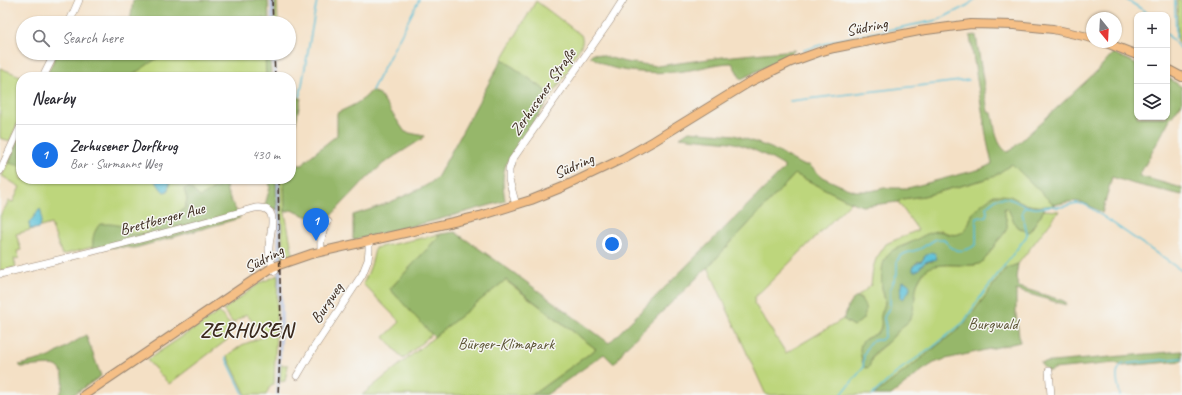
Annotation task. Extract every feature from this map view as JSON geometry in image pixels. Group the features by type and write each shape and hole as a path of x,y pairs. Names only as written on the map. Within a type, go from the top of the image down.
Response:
{"main road":[{"name":"Südring","path":"84,395 248,282 292,259 321,251 480,216 516,206 563,187 624,158 748,83 792,62 827,50 919,31 971,24 1014,25 1053,29 1086,37"},
{"path":"1119,48 1134,54"},
{"path":"1170,71 1182,77"}],"street":[{"path":"72,16 78,0"},
{"name":"Zerhusener Straße","path":"516,206 509,180 509,170 512,160 623,0"},
{"path":"46,72 52,60"},
{"path":"0,171 16,137"},
{"name":"Brettberger Aue","path":"0,274 56,261 262,207 267,209 272,215 269,250 274,269"},
{"path":"321,251 321,238 324,226 328,222"},
{"name":"Burgweg","path":"297,376 313,349 362,276 368,260 368,241"},
{"path":"1048,371 1051,395"}],"shaded area":[{"path":"270,0 275,0 275,16 271,16"},
{"path":"272,60 276,60 277,72 273,72"},
{"path":"276,184 280,184 283,321 279,395 276,395 279,322"}],"green space":[{"path":"133,0 268,0 269,16 131,16"},
{"path":"275,0 277,0 278,16 275,16"},
{"path":"1177,0 1182,0 1182,46 1178,42"},
{"path":"536,1 581,35 582,38 580,48 571,60 573,63 552,95 502,59"},
{"path":"976,35 988,112 992,113 998,139 1003,149 1007,152 1010,151 1096,72 1113,53 1134,63 1134,120 1169,120 1139,176 1182,188 1182,195 1134,184 1112,177 1102,213 1089,205 1074,201 1054,205 1012,164 993,177 924,196 902,199 898,202 862,206 795,174 708,267 625,348 615,363 613,363 604,354 546,395 532,395 596,349 506,280 434,337 390,289 441,234 455,232 514,273 609,343 784,169 784,166 771,159 737,144 680,137 689,131 735,135 771,148 802,165 809,165 822,177 856,191 871,191 884,188 908,188 981,169 992,164 970,36"},
{"path":"795,50 790,55 741,79 732,63 676,72 657,73 626,71 610,67 590,56 593,53 625,62 658,66 723,57"},
{"path":"502,59 552,95 507,162 503,177 505,201 433,221 353,240 353,215 404,196 432,182 438,176"},
{"path":"54,60 265,60 266,72 48,72"},
{"path":"54,60 154,60 137,72 48,72"},
{"path":"265,60 270,60 271,72 266,72"},
{"path":"0,68 16,74 16,127 10,141 0,138"},
{"path":"1170,79 1182,87 1182,103 1170,119"},
{"path":"371,91 379,94 405,132 424,136 422,139 384,163 363,182 324,223 291,210 285,212 284,184 296,184 296,165 303,165 306,160 337,135 337,113 368,95"},
{"path":"296,98 301,98 296,122"},
{"path":"16,144 16,184 218,184 218,187 200,198 193,190 184,189 187,199 185,208 147,233 62,255 51,224 16,234 21,250 17,251 19,258 14,259 16,267 0,271 0,216 9,201 13,202 20,187 2,176"},
{"path":"16,147 16,165 9,163"},
{"path":"1012,163 1054,205 1031,205 1010,196 972,214 969,224 961,234 950,234 940,230 893,250 887,256 882,288 885,301 881,317 882,323 878,333 865,339 861,357 864,367 876,352 909,321 916,287 922,274 926,270 940,265 972,265 982,262 1005,230 1006,222 1004,210 1006,208 1030,231 1044,210 1059,211 1018,264 1005,269 964,325 874,395 766,395 708,267 795,174 851,202 755,297 754,303 786,353 843,319 854,326 862,299 857,297 871,285 873,268 876,259 886,244 918,230 898,202 902,199 924,196 993,177"},
{"path":"218,184 226,184 227,192 240,218 135,248 120,247 93,249 94,236 100,224 123,226 130,234 147,233 185,208 187,199 184,189 189,187 200,197 218,187"},
{"path":"270,184 276,184 277,210 265,205"},
{"path":"280,184 284,184 285,213 293,255 283,259"},
{"path":"994,195 1010,196 1027,205 1043,207 1044,210 1030,231 1027,232 1016,226 1008,209 1004,209 1007,223 1006,230 982,262 972,265 940,265 926,270 918,281 914,307 909,320 872,356 869,367 864,367 860,346 865,339 876,334 881,327 881,313 885,303 882,288 882,271 885,259 889,253 932,232 940,231 953,235 961,233 966,229 975,210","holes":["925,256 933,261 925,262 917,271 913,266 917,262 922,261","903,281 910,290 904,297 901,296"]},
{"path":"441,234 390,289 432,334 403,359 384,337 400,322 363,284 375,248"},
{"name":"Burgwald","path":"1018,264 1016,278 1019,287 1064,301 1066,305 1016,290 1016,315 1020,342 934,363 891,395 874,395 964,325 1005,269"},
{"path":"278,275 274,384 269,388 266,395 246,395 227,356 242,345 265,336 246,314 233,323 223,310 260,283"},
{"name":"Bürger-Klimapark","path":"505,280 596,349 532,395 362,395"},
{"path":"857,297 864,304 865,314 862,320 854,326 843,319 849,304"},
{"path":"219,312 231,326 231,332 227,335 227,340 169,384 147,360"},
{"path":"86,335 101,376 73,395 59,395 63,386 63,375 60,369 56,366 45,365 21,367 19,365 50,357"},
{"path":"1182,351 1182,361 1123,366 1115,363 1054,369 1050,371 1046,370 1040,363"},
{"path":"281,365 288,365 285,381 280,382"}],"water":[{"path":"157,184 169,184 168,191 164,192"},
{"path":"40,209 42,218 39,228 30,229 29,223"},
{"path":"932,252 935,253 937,259 925,262 917,271 913,271 915,264 922,261 925,256"},
{"path":"903,281 909,285 910,289 903,299 901,298 901,294"}],"waterway":[{"path":"300,96 317,0"},
{"path":"372,90 419,0"},
{"path":"804,50 837,40 938,20 968,5 974,0"},
{"path":"1127,0 1145,12"},
{"path":"1175,0 1176,38"},
{"path":"1170,37 1182,50"},
{"path":"790,101 969,80"},
{"path":"841,395 863,368 864,354 870,342 881,340 884,337 886,328 884,318 890,307 890,289 897,274 897,261 900,256 920,249 936,239 942,239 955,250 971,248 976,244 977,218 986,216 986,207 997,199 1009,199 1026,206 1036,208 1052,206 1058,207 1076,203 1083,204 1182,271"},
{"path":"872,395 901,369 933,347 964,322 979,299 1026,237 1027,234 1022,212 1024,208 1027,207"},
{"path":"226,358 244,395"},
{"path":"1120,395 1117,374 1118,370 1123,364 1182,358"}],"railway":[{"path":"272,0 273,16"},
{"path":"274,60 275,72"},
{"path":"278,184 281,330 278,395"}],"place":[{"name":"Zerhusener Dorfkrug","path":"316,241"}],"district":[{"name":"ZERHUSEN","path":"247,330"}]}
